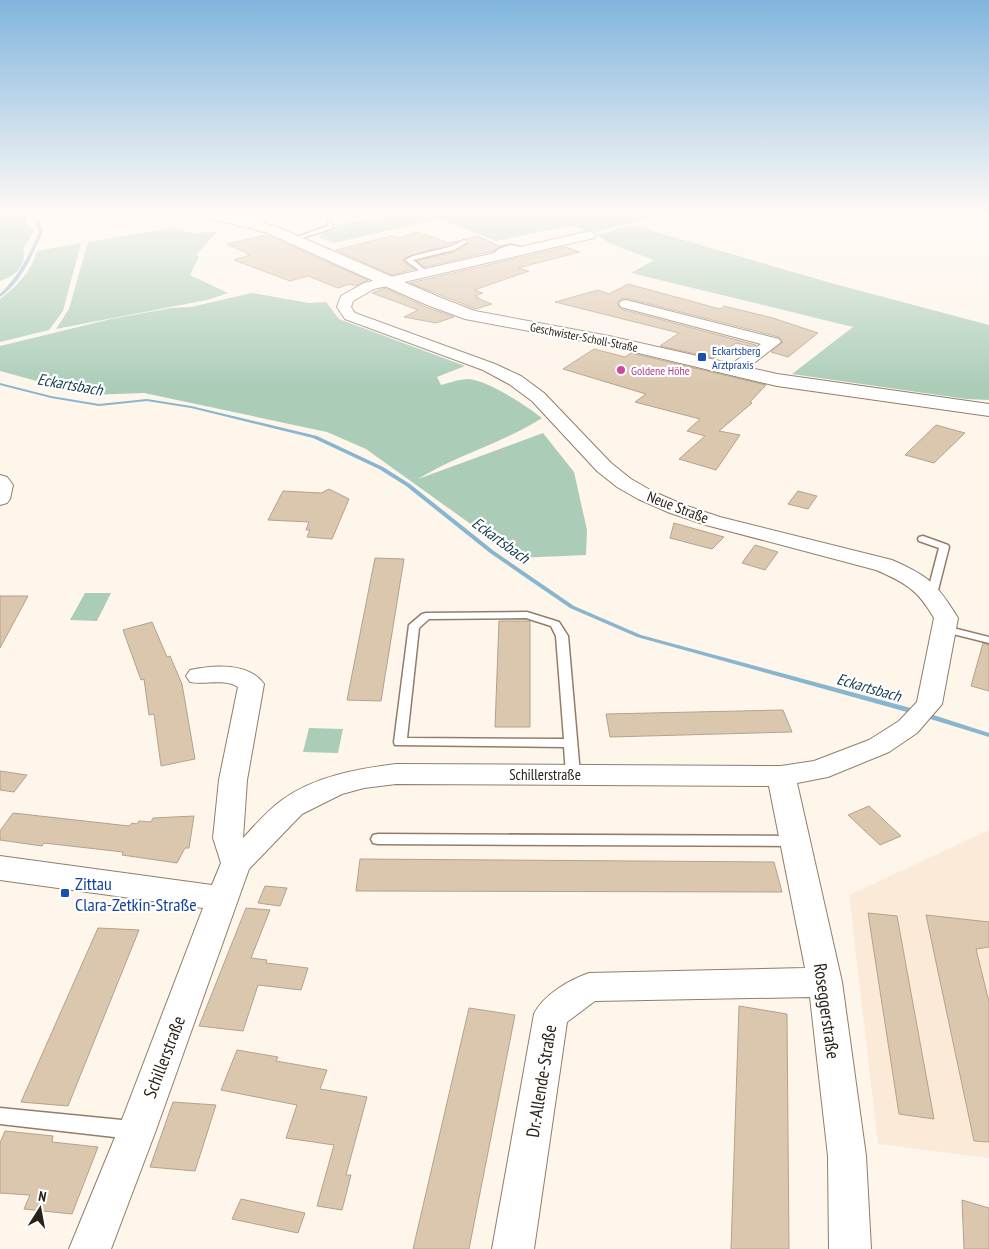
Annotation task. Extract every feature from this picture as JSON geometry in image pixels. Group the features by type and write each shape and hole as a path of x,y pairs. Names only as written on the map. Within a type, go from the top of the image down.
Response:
{"street":[{"name":"Geschwister-Scholl-Straße","path":"362,269 471,315 609,341 734,370 820,387 989,410"},
{"name":"Neue Straße","path":"446,269 369,286 355,292 346,299 344,307 350,316 489,367 514,380 538,397 604,467 624,483 645,495 677,509 713,521 884,564 909,576 932,594 946,618 929,704 908,727 879,746"},
{"path":"626,304 773,342 734,370"},
{"path":"0,482 3,485 0,500"},
{"path":"199,676 237,675 251,684 233,780 228,838 236,863"},
{"name":"Schillerstraße","path":"90,1249 137,1130 236,863 292,807 332,786 364,778 396,774 781,776 818,770 879,746"},
{"name":"Roseggerstraße","path":"781,776 825,982 847,1156 850,1249"},
{"path":"0,868 224,899"},
{"name":"Dr.-Allende-Straße","path":"513,1249 552,1014 589,987 825,982"}],"lane":[{"path":"421,269 427,274"},
{"path":"923,539 944,547 932,594"},
{"path":"570,743 400,742 413,627 426,616 527,615 555,624 562,636 573,774"},
{"path":"945,629 989,640"},
{"path":"378,839 794,841"},
{"path":"0,1116 137,1130"}],"shaded area":[{"path":"989,830 989,1158 878,1144 849,895"}],"green space":[{"path":"0,269 19,269 15,273 0,281"},
{"path":"29,269 74,269 63,311 49,330 0,342 0,299 23,278"},
{"path":"80,269 193,269 190,275 228,293 207,300 56,329 69,309"},
{"path":"638,269 784,269 989,325 989,400 966,399 792,374 853,327 631,273"},
{"path":"252,293 309,303 326,302 339,319 465,366 437,377 441,385 465,379 476,380 507,394 542,418 512,435 448,463 418,479 543,433 574,472 587,530 586,555 518,558 366,449 327,432 144,393 88,395 0,371 0,346 111,319 171,308 191,307"},
{"path":"85,593 111,593 97,621 70,620"},
{"path":"309,728 343,729 338,753 303,752"}],"building":[{"path":"259,269 344,269 368,280 355,286 350,284 338,288 308,276 290,281"},
{"path":"379,269 413,269 392,275"},
{"path":"469,269 523,269 529,271 474,290 483,293 475,296 479,298 477,298 492,304 476,309 410,283"},
{"path":"628,284 720,309 724,306 773,318 818,333 788,357 771,352 783,342 779,337 626,298 621,299 617,303 621,309 756,345 753,347 736,343 714,358 660,346 679,333 555,302 598,290 609,294"},
{"path":"385,288 426,307 454,317 436,323 404,317 418,310 372,293"},
{"path":"594,349 625,357 631,353 766,385 750,402 752,403 719,431 740,435 716,470 679,459 705,436 687,431 700,419 635,402 646,394 563,369"},
{"path":"936,425 965,433 934,463 905,455"},
{"path":"329,489 349,499 332,539 307,537 310,530 306,530 309,522 268,520 283,491 321,493"},
{"path":"798,491 817,496 808,509 788,504"},
{"path":"674,523 724,537 712,549 670,538"},
{"path":"755,545 778,552 765,570 742,563"},
{"path":"375,558 404,559 381,701 347,700"},
{"path":"0,596 28,596 0,648"},
{"path":"499,621 530,621 530,727 495,727"},
{"path":"152,622 167,657 170,656 182,684 195,759 161,766 154,714 149,715 144,679 141,680 123,630"},
{"path":"983,643 989,645 989,691 971,686"},
{"path":"783,710 792,732 610,737 606,714"},
{"path":"0,771 27,775 14,792 0,790"},
{"path":"869,806 901,836 880,845 848,815"},
{"path":"13,813 129,826 132,823 137,824 139,821 151,822 153,818 194,816 189,848 185,848 177,863 122,855 123,852 44,843 42,846 0,840 0,831"},
{"path":"360,859 774,862 782,892 356,891"},
{"path":"265,886 287,888 280,906 258,903"},
{"path":"246,908 270,910 251,958 267,960 266,963 308,968 301,990 258,985 243,1031 199,1026"},
{"path":"868,913 897,916 934,1119 899,1114"},
{"path":"926,915 989,922 989,947 976,949 989,1002 989,1142 974,1141"},
{"path":"98,928 139,930 68,1106 21,1102"},
{"path":"739,1006 787,1014 789,1249 731,1249"},
{"path":"469,1008 515,1015 469,1249 413,1249"},
{"path":"237,1050 278,1057 276,1061 327,1070 320,1089 367,1097 346,1175 351,1175 342,1210 317,1206 334,1145 286,1138 297,1105 221,1090"},
{"path":"173,1102 216,1105 195,1171 150,1167"},
{"path":"5,1131 53,1136 52,1142 98,1147 72,1214 24,1209 30,1195 0,1193 0,1143"},
{"path":"241,1199 305,1213 298,1233 232,1219"},
{"path":"962,1200 989,1208 989,1249 964,1249"}],"waterway":[{"name":"Eckartsbach","path":"0,296 14,282 22,269"},
{"name":"Eckartsbach","path":"0,384 51,397 99,405 147,400 191,407 315,437 381,468 408,485 492,552 572,607 639,636 916,712 989,735"}],"place":[{"name":"Eckartsberg Arztpraxis","path":"702,357"},
{"name":"Goldene Höhe","path":"621,370"},
{"name":"Zittau Clara-Zetkin-Straße","path":"65,893"}]}
